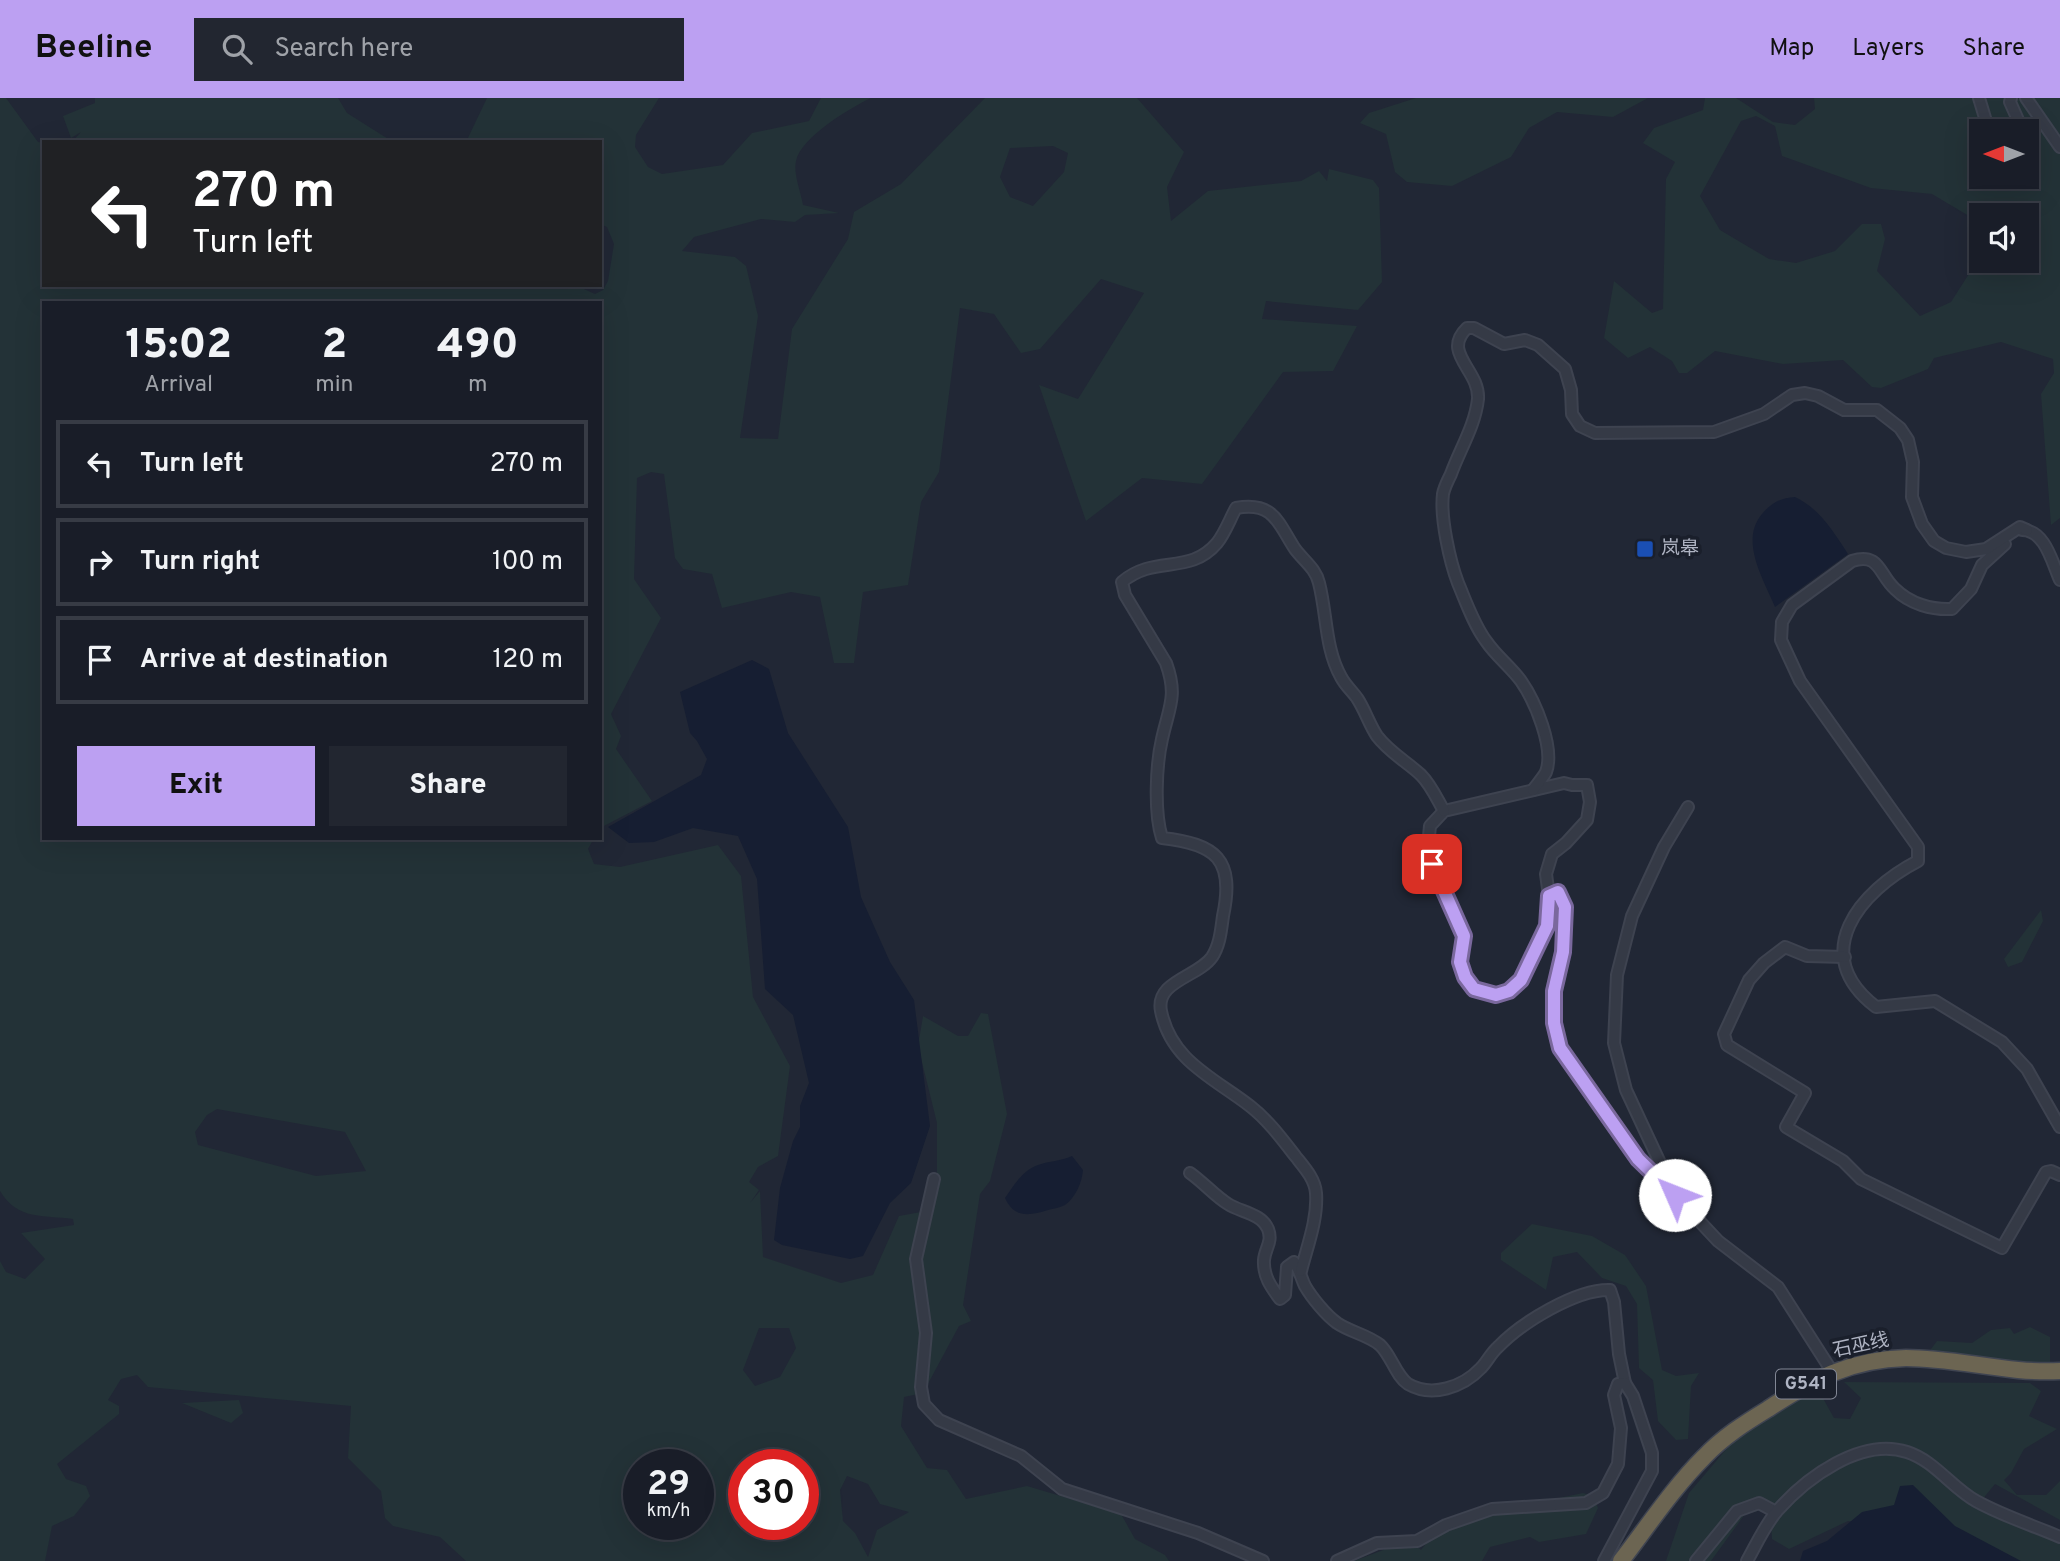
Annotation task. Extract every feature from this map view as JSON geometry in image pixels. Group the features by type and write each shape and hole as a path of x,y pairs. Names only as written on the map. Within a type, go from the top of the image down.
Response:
{"highway":[{"name":"石巫线","path":"1621,1561 1686,1477 1715,1446 1809,1382 1864,1363 1903,1359 2014,1370 2060,1371"}],"street":[{"path":"1979,98 1985,119"},
{"path":"2011,98 2010,102 2018,119"},
{"path":"2026,98 2060,147"},
{"path":"1533,790 1546,772 1542,723 1520,679 1482,635 1457,582 1448,545 1443,493 1472,428 1478,399 1474,376 1457,352 1456,345 1467,328 1474,328 1504,344 1525,340 1538,345 1565,369 1571,390 1572,414 1580,426 1595,433 1714,432 1770,411 1791,395 1805,393 1844,410 1877,410 1900,428 1908,440 1913,462 1912,497 1922,524 1934,541 1953,551 1966,552 1992,547 2020,527 2040,537 2060,580"},
{"path":"1444,811 1420,774 1397,757 1377,736 1358,699 1341,677 1328,637 1319,582 1314,570 1296,549 1283,525 1274,515 1263,508 1236,508 1217,543 1198,559 1186,564 1144,568 1122,582 1125,595 1166,663 1170,676 1173,703 1162,740 1159,766 1158,825 1162,838 1188,841 1214,853 1222,863 1226,877 1226,905 1212,957 1202,967 1169,987 1161,998 1161,1011 1171,1036 1186,1060 1252,1107 1275,1130 1309,1173 1316,1191 1316,1209 1301,1272 1303,1284 1336,1322 1378,1343 1407,1383 1431,1392 1459,1385 1480,1370 1498,1346 1547,1310 1596,1289 1610,1290 1625,1383 1633,1396 1652,1453 1652,1471 1604,1561"},
{"path":"2027,530 2019,531 1982,565 1971,589 1952,609 1936,610 1914,602 1894,589 1877,563 1863,559 1848,564 1797,600 1785,616 1781,640 1800,681 1888,807 1914,839 1919,851 1918,861 1895,873 1870,895 1856,911 1848,928 1845,957 1856,988 1876,1007 1935,1001 2001,1042 2027,1069 2060,1128"},
{"path":"1563,783 1572,786 1587,785 1590,802 1587,820 1552,854 1546,874 1549,896 1547,926 1521,980 1509,991 1496,995 1474,989 1465,977 1460,962 1464,936 1432,864 1428,846 1430,826 1444,811 1563,783"},
{"path":"1675,1195 1626,1090 1614,1043 1617,975 1632,916 1664,847 1688,807"},
{"path":"1549,896 1558,892 1565,907 1563,952 1554,991 1554,1023 1560,1048 1638,1159 1718,1241 1778,1287 1833,1373"},
{"path":"1845,957 1807,956 1785,947 1764,963 1749,980 1724,1034 1727,1045 1805,1093 1786,1127 1843,1161 1861,1179 2002,1248 2046,1172 2060,1175"},
{"path":"1190,1173 1227,1203 1254,1215 1267,1226 1271,1240 1264,1260 1268,1283 1280,1299 1285,1295 1287,1267 1294,1262 1301,1272"},
{"path":"933,1179 916,1259 926,1334 921,1387 923,1404 939,1420 1021,1456 1062,1489 1198,1533 1263,1561"},
{"path":"1336,1561 1377,1543 1417,1541 1446,1525 1492,1509 1586,1503 1603,1493 1618,1464 1621,1428 1614,1395 1618,1384 1625,1383"},
{"path":"1747,1561 1776,1512 1817,1475 1839,1461 1876,1449 1907,1452 1939,1471 1974,1500 2060,1537"},
{"path":"1696,1561 1737,1511 1759,1503 1776,1512"}],"shaded area":[{"path":"0,98 6,98 38,142 42,143 42,287 579,287 595,294 603,290 608,281 614,244 607,227 602,225 602,140 467,140 487,98 659,98 636,135 635,147 648,167 662,174 723,165 752,133 809,121 821,98 871,98 816,133 796,161 796,177 803,205 839,213 805,215 795,222 761,219 694,237 682,251 735,257 746,266 758,316 740,438 778,439 792,329 848,239 854,212 901,184 985,98 1137,98 1184,152 1167,187 1171,221 1208,191 1301,181 1319,171 1327,181 1329,169 1373,180 1379,188 1382,282 1358,310 1266,301 1262,319 1357,326 1333,371 1283,372 1202,484 1142,478 1086,521 1039,385 1078,399 1144,293 1101,279 1040,349 1021,353 994,314 960,308 939,472 921,502 908,585 863,592 854,663 834,663 820,597 791,592 722,608 712,574 683,569 675,558 664,474 651,472 637,478 634,579 661,618 611,714 621,736 616,749 652,801 602,827 602,301 42,301 42,840 593,840 588,849 594,864 620,867 718,845 741,876 753,997 790,1066 778,1156 758,1167 749,1182 759,1190 750,1203 760,1191 763,1257 841,1283 873,1275 899,1216 921,1212 937,1191 937,1123 918,1046 923,1016 958,1036 968,1036 981,1013 988,1014 1007,1114 990,1181 980,1194 963,1305 971,1321 959,1326 923,1393 904,1397 901,1426 927,1468 947,1470 966,1499 1027,1486 1121,1514 1135,1539 1165,1555 1169,1561 466,1561 440,1537 393,1526 385,1518 381,1491 348,1458 351,1406 148,1387 137,1375 121,1379 108,1400 119,1406 119,1414 57,1464 66,1479 86,1486 90,1496 74,1516 52,1526 45,1561 0,1561 0,1261 6,1272 25,1279 45,1259 21,1233 74,1225 73,1219 41,1216 14,1207 0,1191","holes":["1053,146 1068,153 1064,172 1033,206 1010,197 1000,177 1010,148","217,1109 345,1132 366,1171 316,1176 198,1145 195,1132 207,1115","759,1328 789,1328 796,1348 780,1377 755,1386 743,1370","847,1476 868,1484 880,1504 909,1512 877,1530 868,1557 855,1533 843,1521 840,1490"]},
{"path":"95,98 338,98 347,113 390,140 74,140 81,132 71,138 63,116 95,103"},
{"path":"1416,98 1648,98 1613,117 1557,112 1529,128 1511,157 1452,186 1407,182 1395,172 1386,134 1360,123 1369,113"},
{"path":"1705,98 1736,98 1773,122 1795,125 1815,109 1814,98 2060,98 2060,518 2051,525 2041,394 2054,373 2053,359 2001,342 1934,358 1928,369 1881,388 1872,387 1843,360 1783,364 1715,351 1687,373 1679,373 1672,361 1650,347 1628,358 1604,338 1614,281 1652,313 1663,309 1666,179 1675,162 1643,143 1654,128 1703,110","holes":["1756,116 1775,126 1782,156 1871,188 1932,194 1969,216 1969,203 2039,203 2039,273 1970,273 1951,302 1920,316 1877,271 1885,239 1881,224 1862,224 1835,251 1796,263 1769,259 1720,230 1700,196 1741,121"]},
{"path":"2041,910 2043,921 2022,962 2008,967 2004,959"},
{"path":"1532,1224 1592,1236 1625,1255 1646,1286 1662,1370 1676,1376 1699,1373 1691,1386 1688,1439 1676,1440 1658,1421 1653,1380 1639,1368 1637,1304 1626,1286 1602,1278 1577,1252 1553,1257 1546,1290 1501,1260 1501,1253"},
{"path":"2030,1327 2050,1337 2050,1365 1925,1357 1937,1341 1972,1343 1991,1330 2010,1328 2014,1334"},
{"path":"1844,1382 2030,1383 2041,1391 2029,1416 2057,1429 2024,1449 2004,1480 2017,1495 2046,1495 2060,1481 2060,1520 1995,1484 1981,1501 2060,1541 2060,1561 1990,1561 1926,1530 1848,1521 1789,1549 1772,1539 1770,1508 1745,1514 1711,1561 1666,1561 1689,1493 1734,1440 1790,1395 1819,1391 1834,1418 1850,1419 1861,1398"},
{"path":"239,1400 243,1413 231,1423 182,1403"},
{"path":"1583,1493 1593,1496 1598,1508 1586,1534 1539,1542 1530,1537 1490,1547 1482,1561 1354,1561 1410,1540 1421,1550 1432,1536 1478,1515"}],"water":[{"path":"1795,497 1819,514 1848,554 1775,607 1760,573 1753,548 1753,536 1756,525 1769,506"},
{"path":"752,660 769,669 788,733 848,827 861,897 890,962 914,1000 930,1126 911,1183 890,1203 863,1256 850,1259 782,1245 774,1240 780,1188 793,1141 800,1127 800,1106 809,1083 793,1015 765,989 757,879 738,836 693,828 654,842 629,843 608,827 701,775 707,759 690,733 680,692"},
{"path":"1072,1156 1083,1170 1080,1184 1069,1202 1028,1214 1018,1212 1009,1205 1005,1198 1028,1170"},
{"path":"1913,1485 1955,1526 2021,1561 1800,1561 1803,1551 1827,1541 1862,1512 1894,1505 1900,1486"}],"place":[{"name":"岚皋","path":"1645,549"}],"route":[{"path":"1432,864 1464,936 1460,962 1465,977 1474,989 1496,995 1509,991 1521,980 1547,926 1549,896 1558,892 1565,907 1563,952 1554,991 1554,1023 1560,1048 1638,1159 1675,1195"}]}
